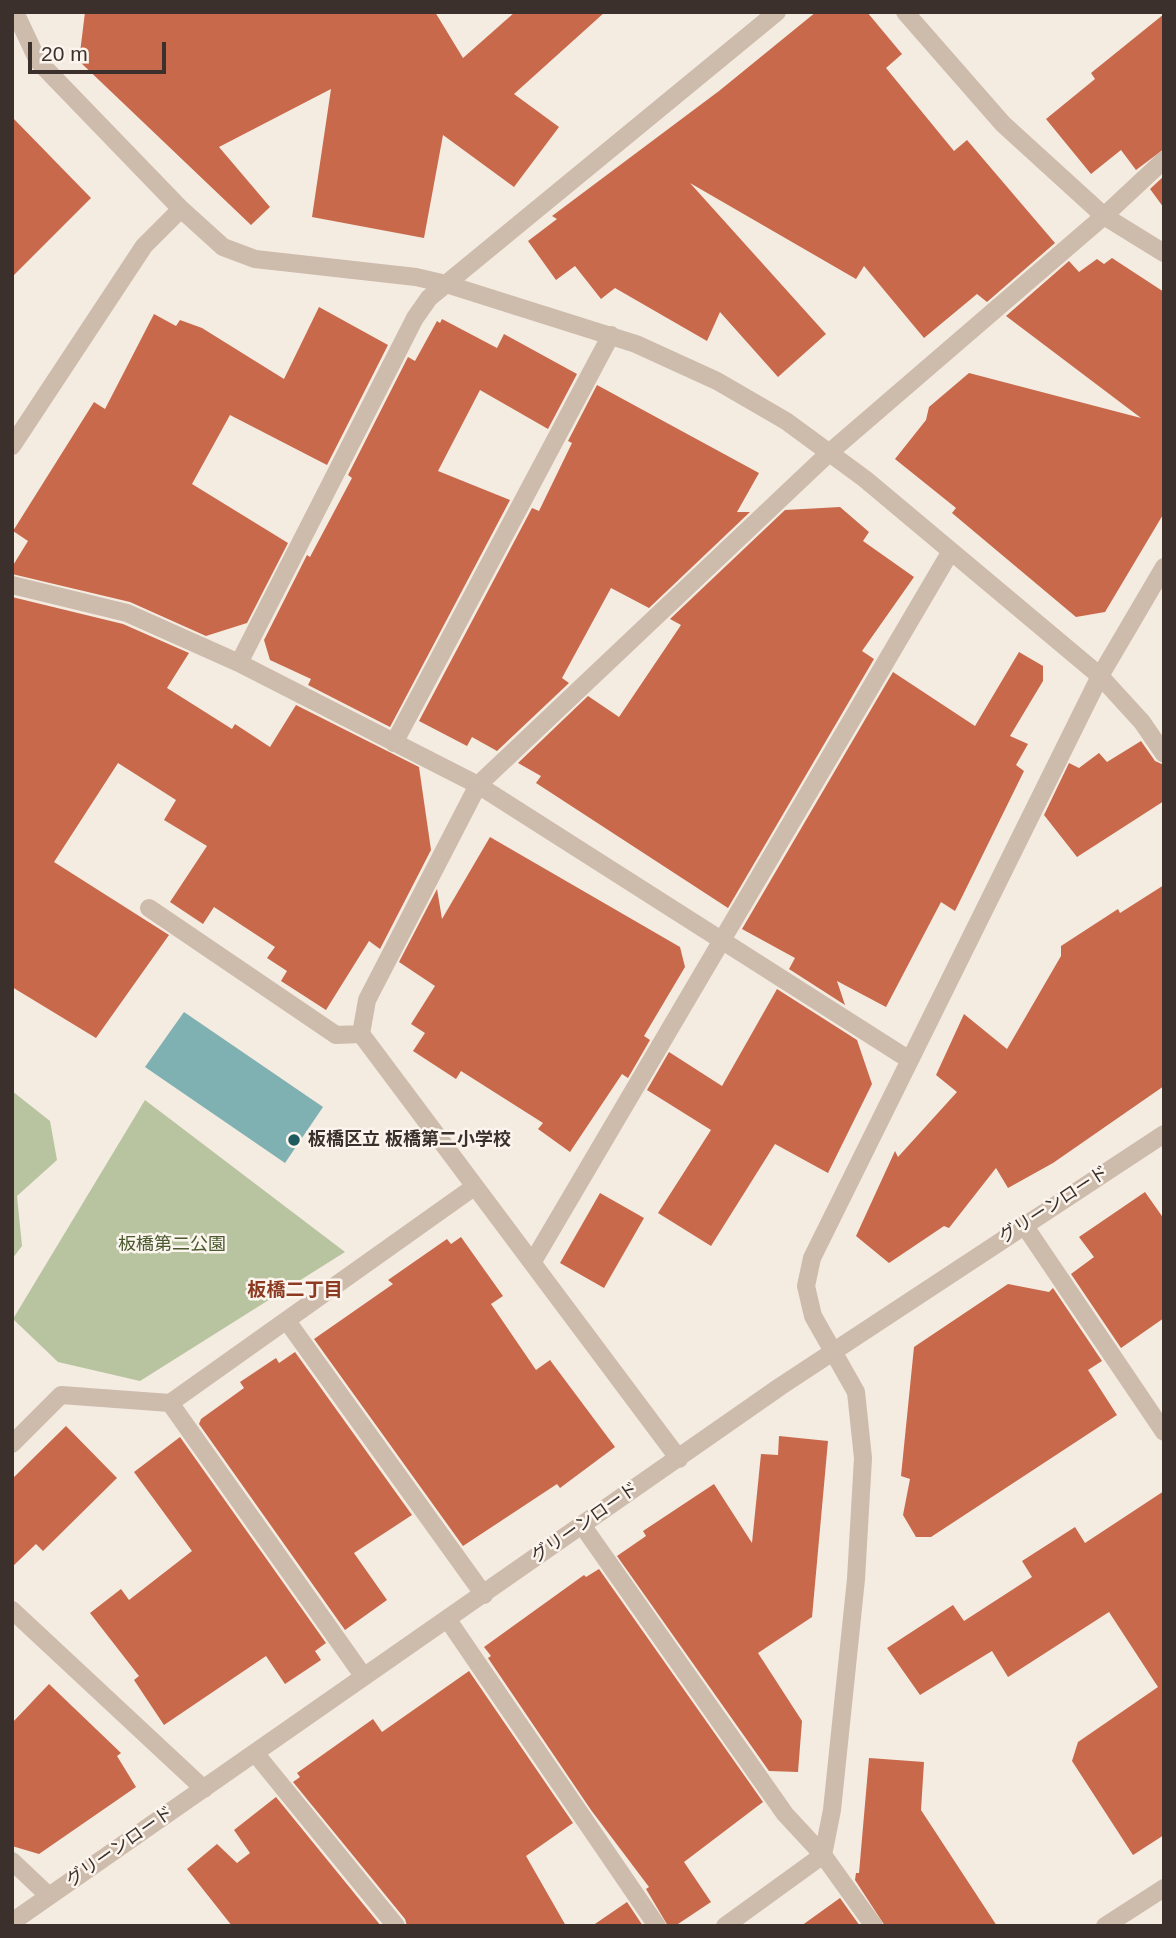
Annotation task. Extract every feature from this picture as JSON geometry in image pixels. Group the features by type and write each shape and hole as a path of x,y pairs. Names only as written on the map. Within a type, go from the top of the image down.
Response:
{"street":[{"path":"15,12 20,45 181,209 223,247 239,255 416,277 446,284 611,335 717,381 786,421 830,452 951,551 1100,676 1142,722 1164,754"},
{"path":"239,663 415,318 429,298 777,12"},
{"path":"905,12 1003,124 1104,216 1164,253"},
{"path":"679,1459 360,1034 367,1000 478,785 830,452 1104,216 1164,160"},
{"path":"12,446 144,246 181,209"},
{"path":"394,743 611,335"},
{"path":"532,1263 951,551"},
{"path":"725,1926 823,1855 832,1810 856,1579 863,1458 856,1392 813,1316 806,1286 811,1258 1100,676 1164,567"},
{"path":"12,585 127,613 239,663 478,785 908,1059"},
{"path":"149,908 336,1035 360,1034"},
{"name":"グリーンロード","path":"19,1921 49,1896 833,1351 1164,1134"},
{"path":"12,1444 61,1395 170,1403 474,1187"},
{"path":"1024,1225 1164,1432"},
{"path":"287,1321 484,1595"},
{"path":"170,1403 364,1677"},
{"path":"582,1525 785,1814 823,1855 874,1926"},
{"path":"12,1610 204,1788"},
{"path":"448,1619 657,1926"},
{"path":"255,1753 396,1926"},
{"path":"12,1861 49,1896"},
{"path":"1105,1926 1164,1888"}],"green space":[{"path":"12,1091 50,1121 57,1160 17,1196 22,1246 12,1259"},
{"name":"板橋第二公園","path":"145,1100 345,1252 140,1381 58,1362 13,1319"}],"water":[{"path":"184,1012 323,1107 285,1163 145,1067"}],"building":[{"path":"85,12 435,12 463,58 515,12 605,12 514,94 559,127 514,187 443,135 424,238 312,217 331,89 219,147 270,207 251,225 79,61"},
{"path":"816,12 867,12 902,54 886,68 954,151 967,140 1055,243 987,302 977,294 924,338 864,266 856,279 690,183 826,334 778,377 720,312 707,341 615,288 601,299 575,266 556,280 528,241 557,219 552,216 719,91"},
{"path":"1164,14 1164,149 1136,170 1121,150 1091,174 1046,119 1095,79 1091,73"},
{"path":"12,117 91,198 12,277"},
{"path":"1164,176 1164,208 1150,189"},
{"path":"1112,258 1164,292 1164,513 1105,612 1076,617 952,513 956,508 895,459 926,420 929,407 969,373 1141,418 1006,316 1069,261 1079,272 1097,259 1104,264"},
{"path":"319,307 388,345 327,465 230,415 192,484 288,543 247,623 206,636 130,602 12,574 12,567 28,541 13,531 94,402 105,409 154,314 176,326 180,320 202,328 284,379"},
{"path":"442,319 497,348 504,334 577,374 548,429 480,390 438,471 510,500 390,727 308,685 311,679 270,660 264,640 307,555 310,557 352,478 348,475 408,357 415,361 437,321 440,323"},
{"path":"597,385 759,473 737,512 750,512 649,608 611,588 562,678 569,683 497,751 472,737 467,746 419,721 532,508 539,511 572,443 568,441"},
{"path":"840,507 869,532 863,541 914,577 862,651 874,659 728,908 536,783 541,776 518,763 588,696 619,717 681,625 670,619 785,510"},
{"path":"12,597 123,624 189,653 167,688 232,729 235,724 270,747 296,705 419,767 431,850 380,949 369,941 326,1010 281,981 287,971 267,958 275,947 214,907 203,924 170,902 207,846 164,820 176,800 118,763 54,862 169,935 96,1038 12,987"},
{"path":"1019,652 1043,666 1043,681 1010,736 1028,744 1016,765 1024,771 955,911 941,902 886,1007 837,981 845,1005 789,969 795,958 742,929 893,672 975,726"},
{"path":"1141,741 1155,761 1164,765 1164,801 1077,857 1044,815 1069,763 1079,768 1099,753 1107,762"},
{"path":"490,837 680,947 685,967 644,1036 650,1040 628,1078 622,1074 570,1152 538,1129 543,1123 461,1071 456,1079 413,1051 425,1033 411,1024 435,986 399,962 437,889 442,919"},
{"path":"1164,885 1164,1086 1053,1163 1008,1188 996,1168 949,1228 944,1226 889,1263 856,1236 895,1151 898,1157 957,1092 936,1075 964,1014 1007,1049 1061,956 1061,946 1118,909 1120,913"},
{"path":"777,989 857,1040 872,1084 828,1173 775,1144 711,1246 658,1213 711,1130 647,1090 669,1052 722,1086"},
{"path":"1145,1192 1164,1219 1164,1318 1121,1348 1071,1274 1094,1257 1079,1237"},
{"path":"600,1193 644,1218 604,1288 560,1263"},
{"path":"461,1237 503,1296 491,1304 536,1370 550,1360 615,1447 560,1488 557,1484 463,1546 314,1339 393,1284 388,1280 447,1239 451,1244"},
{"path":"1008,1284 1049,1292 1053,1288 1102,1361 1088,1370 1117,1415 931,1537 916,1537 903,1515 910,1479 901,1476 914,1347"},
{"path":"295,1352 412,1515 354,1553 387,1600 345,1630 199,1424 201,1419 244,1388 240,1382 276,1358 279,1363"},
{"path":"66,1426 117,1478 43,1551 36,1544 12,1567 12,1479"},
{"path":"779,1436 828,1441 812,1617 758,1653 802,1721 798,1772 769,1771 617,1556 646,1536 643,1531 714,1484 752,1543 761,1454 778,1455"},
{"path":"180,1437 326,1643 315,1651 321,1660 285,1684 266,1656 164,1725 134,1680 139,1676 90,1613 121,1589 129,1600 192,1551 134,1472"},
{"path":"1164,1491 1164,1835 1133,1855 1072,1761 1078,1742 1158,1687 1109,1612 1008,1677 992,1651 920,1695 887,1648 953,1605 964,1621 1032,1577 1022,1561 1075,1527 1085,1543"},
{"path":"599,1569 763,1802 684,1862 711,1902 675,1926 668,1926 646,1889 649,1887 591,1810 488,1658 491,1656 484,1647 584,1575 586,1577"},
{"path":"469,1671 573,1823 526,1856 566,1926 407,1926 405,1919 293,1782 300,1777 297,1773 373,1719 382,1732"},
{"path":"49,1684 121,1753 117,1756 136,1787 39,1854 12,1846 12,1723"},
{"path":"869,1758 924,1762 921,1810 997,1926 885,1926 855,1880 856,1873 859,1873"},
{"path":"276,1797 381,1926 232,1926 187,1869 217,1844 237,1863 250,1853 234,1830"},
{"path":"840,1898 860,1926 801,1926"},
{"path":"627,1902 643,1926 592,1926"}],"place":[{"name":"板橋区立 板橋第二小学校","path":"294,1140"}],"district":[{"name":"板橋二丁目","path":"295,1291"}]}
